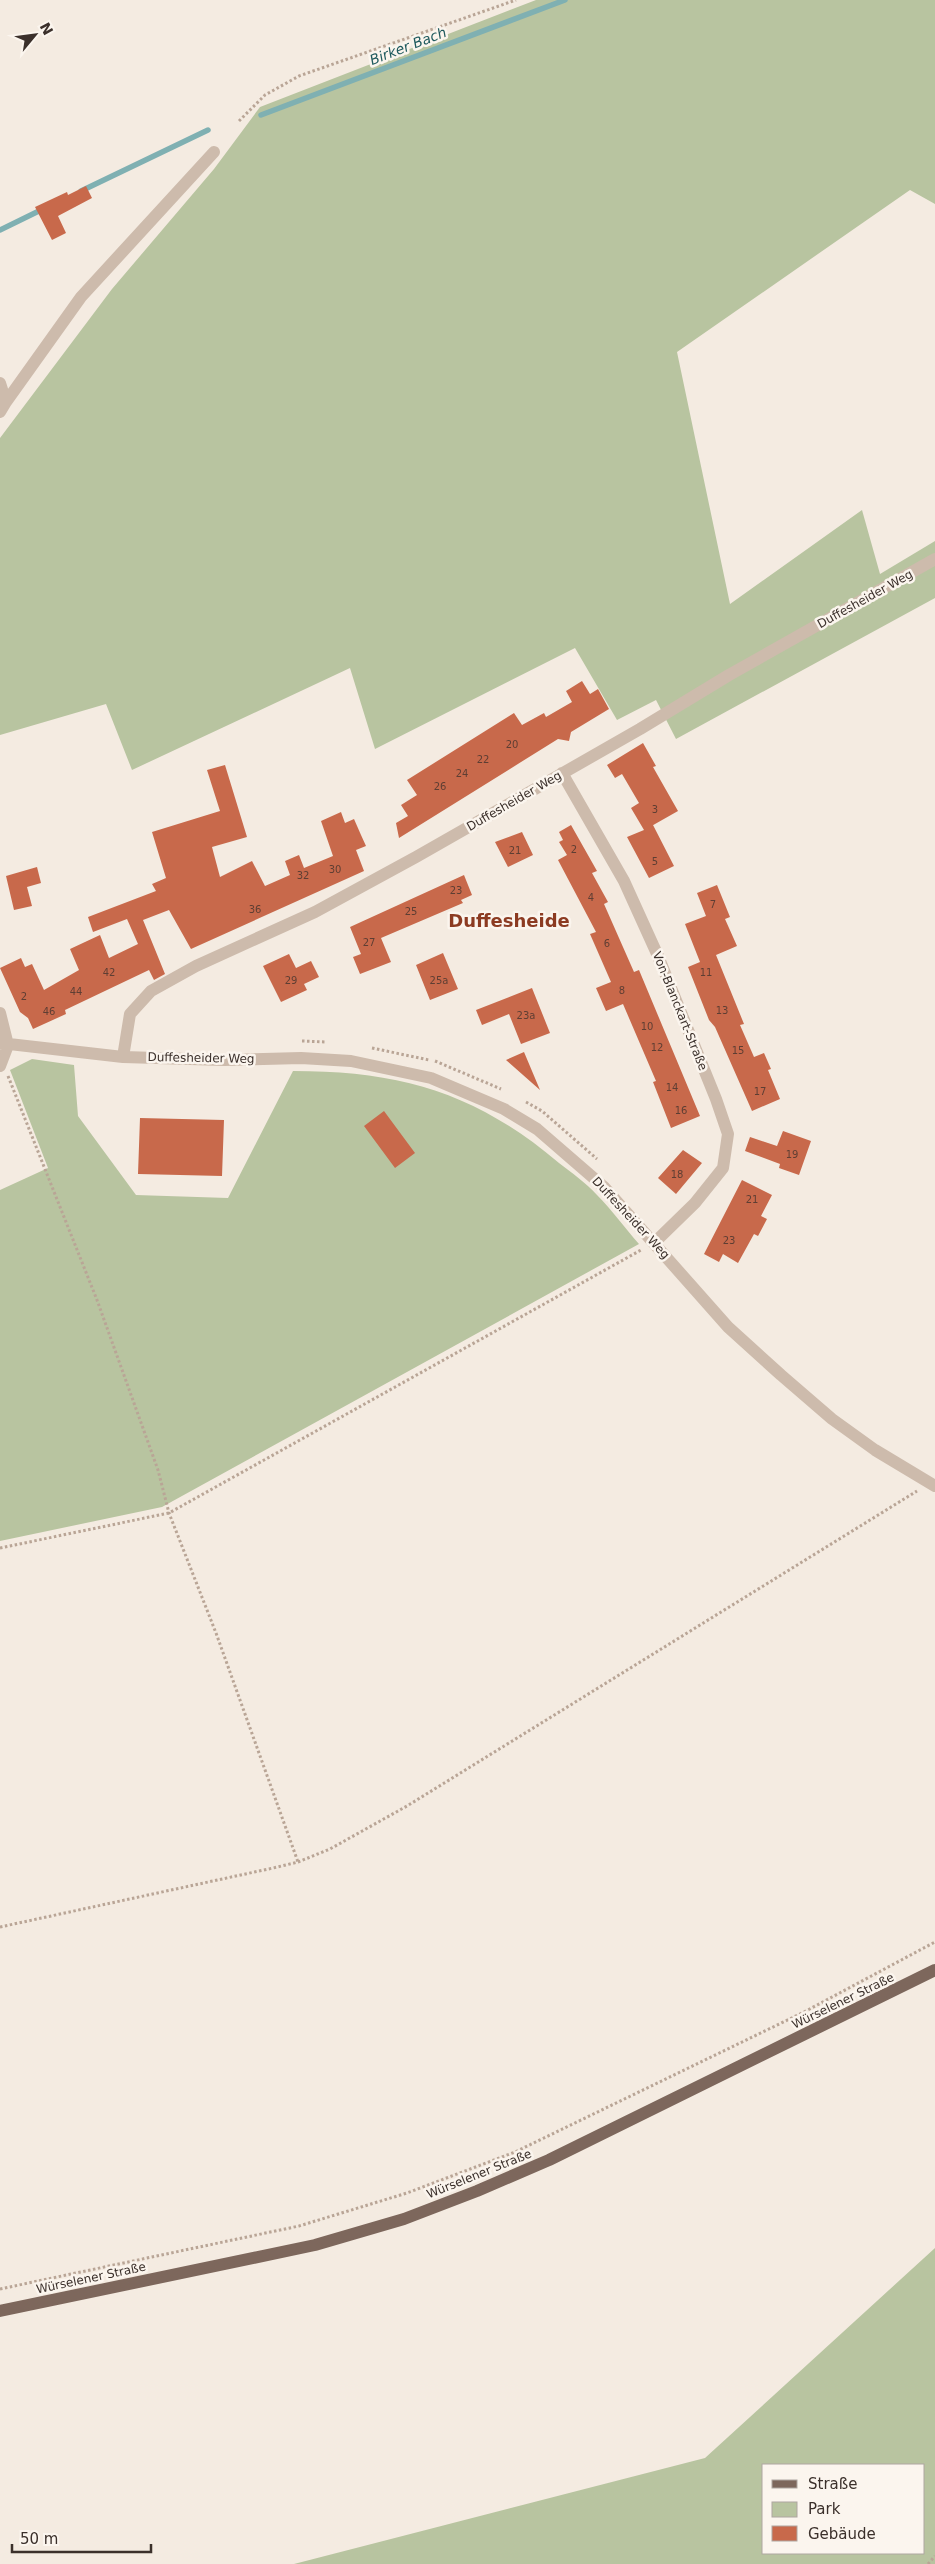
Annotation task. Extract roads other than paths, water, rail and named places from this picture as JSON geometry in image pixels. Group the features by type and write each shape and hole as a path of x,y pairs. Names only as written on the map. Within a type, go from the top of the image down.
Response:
{"main road":[{"name":"Würselener Straße","path":"0,2311 316,2245 413,2215 495,2184 549,2160 935,1970"}],"street":[{"path":"3,407 81,297 214,152"},
{"path":"0,383 3,407"},
{"name":"Duffesheider Weg","path":"123,1057 130,1014 151,991 196,966 315,912 416,858 935,559"},
{"name":"Von-Blanckart-Straße","path":"562,773 632,898 716,1099 728,1134 723,1168 694,1203 655,1242"},
{"path":"0,1013 4,1044 1,1066"},
{"name":"Duffesheider Weg","path":"4,1044 123,1057 224,1060 300,1058 342,1061 431,1078 504,1109 538,1129 604,1187 655,1242 728,1327 788,1381 832,1419 875,1450 932,1485"}],"waterway":[{"name":"Birker Bach","path":"261,115 565,0"},
{"name":"Birker Bach","path":"81,191 208,130"},
{"name":"Birker Bach","path":"0,230 43,209"}],"district":[{"name":"Duffesheide","path":"509,920"}]}
